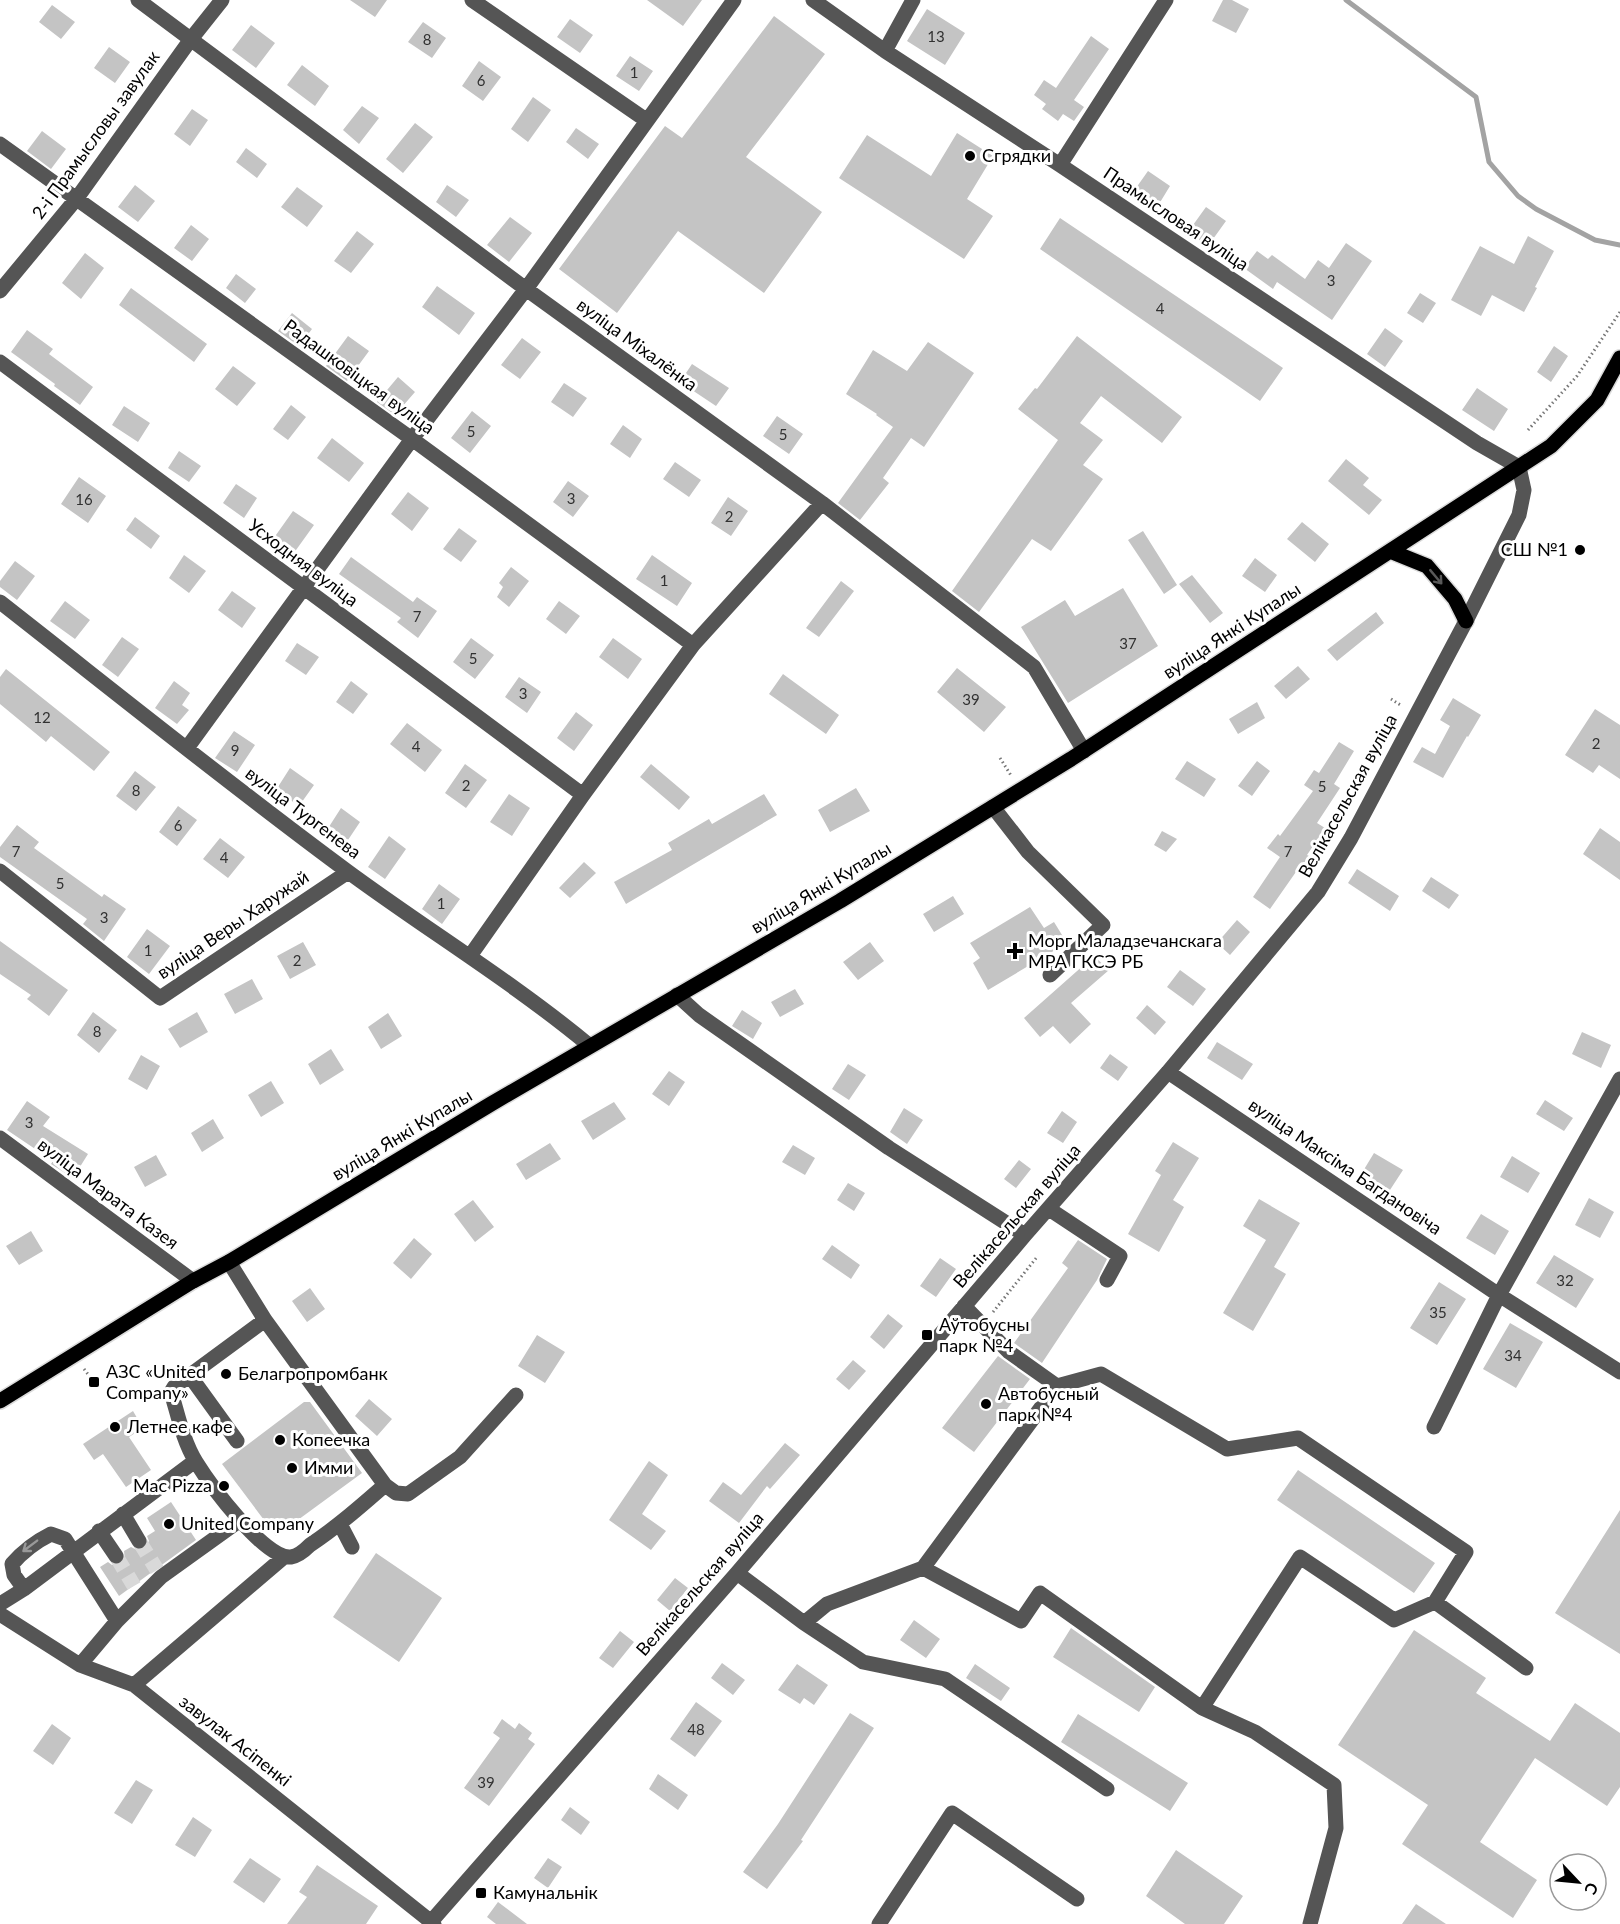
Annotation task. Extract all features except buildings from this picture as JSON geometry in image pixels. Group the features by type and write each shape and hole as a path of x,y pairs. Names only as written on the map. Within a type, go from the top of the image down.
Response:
{"main road":[{"name":"вуліца Янкі Купалы","path":"2,1397 590,1046 840,901 1084,751 1551,446 1597,400 1620,357"},
{"path":"1390,551 1427,566 1455,599 1466,621"}],"street":[{"name":"вуліца Міхалёнка","path":"138,0 526,289 822,503 1034,668 1084,751"},
{"name":"2-і Прамысловы завулак","path":"0,291 77,198 191,39 222,0"},
{"path":"472,0 646,120"},
{"path":"187,748 412,439 526,289 734,0"},
{"name":"Прамысловая вуліца","path":"813,0 885,51 1477,443 1519,467"},
{"path":"885,51 913,0"},
{"path":"1060,165 1166,0"},
{"name":"Радашковіцкая вуліца","path":"0,144 412,439 693,645"},
{"name":"Усходняя вуліца","path":"0,362 583,795"},
{"name":"Велікасельская вуліца","path":"431,1923 1168,1072 1317,892 1351,838 1466,621 1519,515 1524,489 1519,467"},
{"path":"470,956 583,795 693,645 822,503"},
{"name":"вуліца Тургенева","path":"0,602 348,872 470,956 590,1046"},
{"path":"993,807 1028,852 1103,925 1050,975"},
{"name":"вуліца Веры Харужай","path":"0,871 160,998 348,872"},
{"path":"677,995 699,1015 889,1149 1025,1235"},
{"name":"вуліца Максіма Багдановіча","path":"1168,1072 1499,1295 1620,1372"},
{"path":"1434,1427 1499,1295 1620,1079"},
{"name":"вуліца Марата Казея","path":"0,1138 193,1281"},
{"path":"1049,1209 1120,1256 1107,1280"},
{"path":"229,1262 265,1320 385,1485 396,1493 408,1494 460,1457 516,1395"},
{"path":"964,1306 1009,1352 1057,1386"},
{"path":"265,1320 174,1387 171,1392 182,1431 195,1461 239,1521 271,1549 284,1557 294,1557 340,1524 385,1485"},
{"path":"804,1623 827,1604 923,1568 1057,1386 1101,1374 1227,1449 1298,1438 1466,1552 1435,1602 1394,1620 1300,1557 1202,1708"},
{"path":"190,1376 237,1441"},
{"path":"0,1604 24,1589 195,1461"},
{"path":"123,1514 140,1541"},
{"path":"80,1665 117,1621 138,1591 159,1573 239,1521"},
{"path":"340,1524 352,1547"},
{"path":"99,1531 116,1556"},
{"path":"24,1589 14,1575 12,1564 36,1541 51,1534 65,1539 117,1621"},
{"path":"134,1685 284,1557"},
{"path":"923,1568 1021,1621 1040,1593 1202,1708 1254,1732 1334,1785 1336,1828 1310,1924"},
{"path":"736,1573 862,1662 945,1679 1107,1789"},
{"path":"1435,1602 1526,1668"},
{"name":"завулак Асіпенкі","path":"0,1614 80,1665 134,1685 431,1923"},
{"path":"879,1924 952,1813 1077,1899"}],"path":[{"path":"1528,430 1577,376 1620,312"},
{"path":"1000,758 1020,790"}],"waterway":[{"path":"1346,0 1476,97 1489,162 1518,196 1536,209 1595,240 1620,245"}],"tunnel":[{"path":"139,1541 157,1570"},
{"path":"116,1556 134,1586"}],"place":[{"name":"Сгрядки","path":"970,156"},
{"name":"СШ №1","path":"1580,550"},
{"name":"Морг Маладзечанскага МРА ГКСЭ РБ","path":"1015,951"},
{"name":"Аўтобусны парк №4","path":"927,1335"},
{"name":"Белагропромбанк","path":"226,1374"},
{"name":"АЗС «United Company»","path":"94,1382"},
{"name":"Автобусный парк №4","path":"986,1404"},
{"name":"Летнее кафе","path":"115,1427"},
{"name":"Копеечка","path":"280,1440"},
{"name":"Имми","path":"292,1468"},
{"name":"Mac Pizza","path":"224,1486"},
{"name":"United Company","path":"169,1524"},
{"name":"Камунальнік","path":"481,1893"}]}
